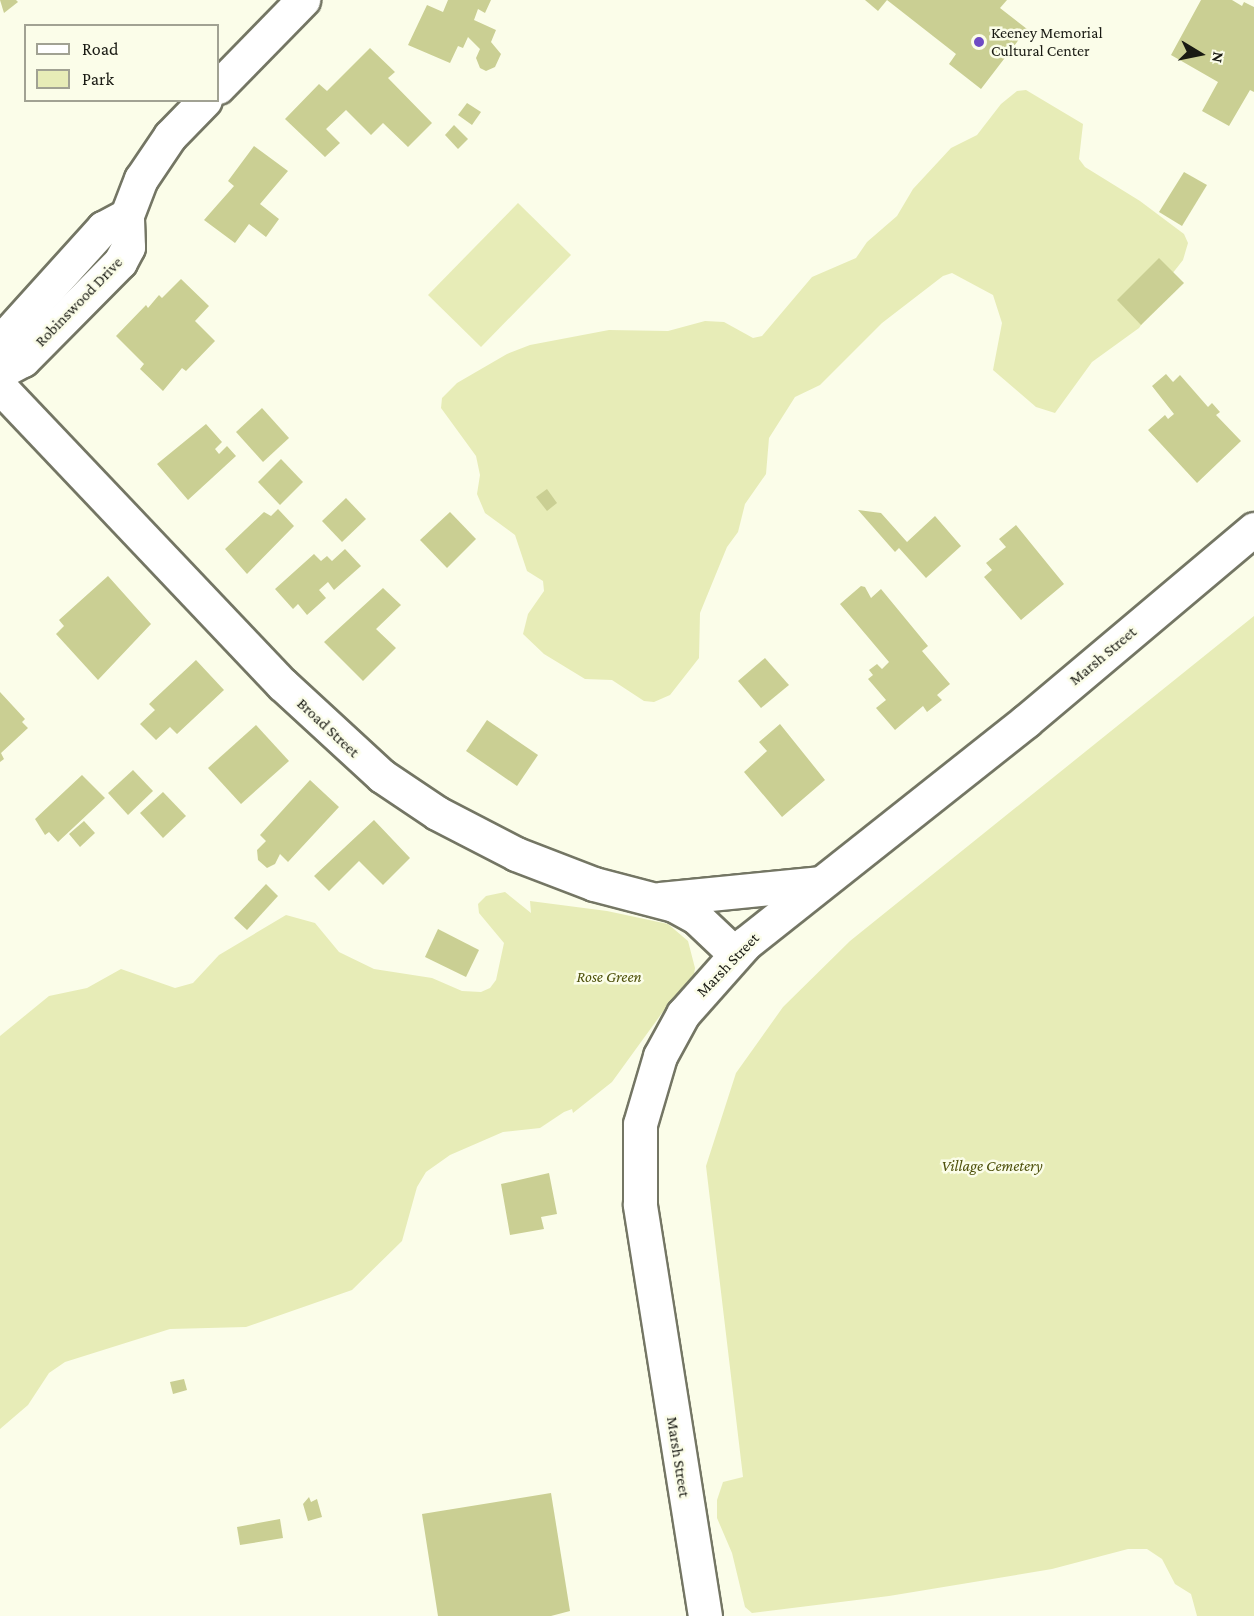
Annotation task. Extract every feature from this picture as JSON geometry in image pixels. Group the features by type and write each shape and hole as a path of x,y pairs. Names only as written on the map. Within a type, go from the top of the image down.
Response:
{"street":[{"path":"219,86 303,0"},
{"name":"Robinswood Drive","path":"0,372 23,360 120,262 128,247 127,215 150,160 203,102"},
{"name":"Robinswood Drive","path":"0,342 103,228 127,215"},
{"name":"Broad Street","path":"0,387 282,684 382,776 437,813 516,854 594,884 647,897 697,918 735,954"},
{"name":"Marsh Street","path":"705,1616 649,1276 638,1153 644,1104 660,1056 683,1014 735,954 819,883 1026,721 1254,529"},
{"path":"647,897 682,899 819,883"}],"green space":[{"path":"1026,90 1083,124 1079,159 1085,167 1140,201 1184,234 1188,243 1183,260 1161,288 1155,306 1139,328 1092,362 1055,413 1036,407 993,370 1002,323 993,295 952,273 943,276 882,323 820,385 795,397 769,438 766,474 745,504 738,532 727,547 700,613 699,658 670,695 654,702 644,701 612,680 585,679 544,654 523,634 528,614 544,591 543,581 527,571 515,535 485,513 477,494 480,475 476,456 441,408 442,398 457,383 507,354 530,345 609,330 668,331 705,321 724,322 753,338 762,336 812,277 856,258 867,242 897,216 913,189 951,148 977,135 1001,104 1017,91"},
{"path":"518,203 571,255 481,347 428,295"},
{"name":"Village Cemetery","path":"1254,616 1254,1616 1197,1616 1191,1594 1175,1584 1162,1559 1147,1549 1128,1549 1052,1569 889,1596 752,1613 745,1607 732,1553 717,1518 717,1500 723,1482 743,1477 706,1166 736,1073 783,1007 850,941"},
{"name":"Rose Green","path":"505,892 531,913 530,901 607,911 668,924 688,941 695,968 693,981 662,1013 612,1082 573,1113 572,1109 564,1112 540,1128 503,1132 450,1155 426,1172 417,1187 402,1241 352,1290 246,1327 170,1329 65,1362 49,1373 28,1405 0,1429 0,1036 49,996 87,988 121,969 175,988 193,983 219,955 286,915 315,923 339,952 374,969 432,978 462,991 481,992 490,988 496,980 504,943 479,913 478,904 486,896"}],"building":[{"path":"0,0 16,0 18,2 4,13"},
{"path":"448,0 491,0 485,13 478,9 474,20 496,30 491,42 501,54 495,67 486,71 480,68 476,58 480,49 468,37 463,48 458,46 450,63 408,45 427,5 443,12"},
{"path":"865,0 887,0 878,11"},
{"name":"Keeney Memorial Cultural Center","path":"887,0 1007,0 1000,8 1027,29 981,89 949,64 956,54"},
{"path":"1201,0 1232,0 1242,6 1244,2 1254,7 1254,92 1250,90 1229,126 1202,111 1218,82 1171,55"},
{"path":"370,48 395,72 388,78 432,123 408,147 383,123 371,135 346,110 326,129 340,143 325,157 285,119 319,84 327,91"},
{"path":"467,103 481,112 472,125 458,115"},
{"path":"454,125 468,139 458,149 445,135"},
{"path":"254,146 288,171 260,204 279,219 266,237 249,224 235,243 204,220 234,186 228,181"},
{"path":"1184,172 1207,185 1182,226 1159,212"},
{"path":"1159,258 1184,283 1141,325 1117,300"},
{"path":"181,279 209,306 195,321 215,341 186,371 182,368 163,391 140,369 144,364 116,336 146,305 148,308 159,295 162,298"},
{"path":"1166,374 1173,382 1180,375 1208,407 1212,403 1220,412 1216,415 1241,441 1197,483 1148,430 1165,415 1168,419 1174,414 1152,386"},
{"path":"262,408 289,438 263,462 236,432"},
{"path":"206,424 222,442 215,449 219,454 227,446 236,456 188,500 157,464"},
{"path":"281,459 303,482 280,505 258,482"},
{"path":"547,489 557,503 547,511 536,497"},
{"path":"346,498 366,519 342,542 322,521"},
{"path":"278,509 294,526 247,574 225,549 264,512 271,516"},
{"path":"858,510 881,513 907,542 935,516 961,546 926,578 899,548 895,552"},
{"path":"450,512 476,539 447,568 420,540"},
{"path":"1016,525 1064,584 1021,620 984,577 992,570 986,563 1006,547 999,539"},
{"path":"345,549 361,566 334,590 328,582 319,590 326,598 307,615 298,604 293,609 275,589 314,554 321,561 327,556 332,561"},
{"path":"108,576 151,624 98,680 56,634 64,626 59,620"},
{"path":"861,586 865,587 871,598 881,589 928,646 922,651 950,684 937,695 942,700 927,712 923,706 895,730 876,708 886,700 868,679 873,675 869,670 877,664 882,669 889,662 840,604"},
{"path":"383,588 401,605 376,629 396,648 363,681 324,642"},
{"path":"765,658 789,685 761,708 738,681"},
{"path":"196,660 224,690 177,734 170,727 156,740 140,724 155,710 149,704"},
{"path":"0,692 25,719 22,722 28,728 1,753 4,759 0,762"},
{"path":"487,720 538,755 517,786 466,751"},
{"path":"780,724 825,780 782,817 744,772 767,751 759,742"},
{"path":"256,725 289,761 241,804 208,768"},
{"path":"133,770 153,791 128,815 108,793"},
{"path":"82,775 105,798 58,842 49,832 45,835 35,819"},
{"path":"310,780 339,807 288,862 280,854 275,864 267,868 258,860 257,850 266,841 260,835"},
{"path":"163,792 186,816 163,838 140,813"},
{"path":"374,820 410,858 383,885 359,861 329,891 314,876"},
{"path":"84,821 95,833 80,847 69,834"},
{"path":"266,884 278,896 247,930 234,918"},
{"path":"438,929 479,950 466,977 425,957"},
{"path":"549,1173 557,1214 541,1217 544,1229 510,1235 501,1184"},
{"path":"184,1379 187,1390 173,1394 170,1382"},
{"path":"551,1493 570,1611 551,1616 438,1616 422,1514"},
{"path":"309,1497 311,1502 317,1499 322,1517 308,1521 303,1504"},
{"path":"280,1519 283,1538 240,1545 237,1527"}],"place":[{"name":"Keeney Memorial Cultural Center","path":"979,42"}]}
